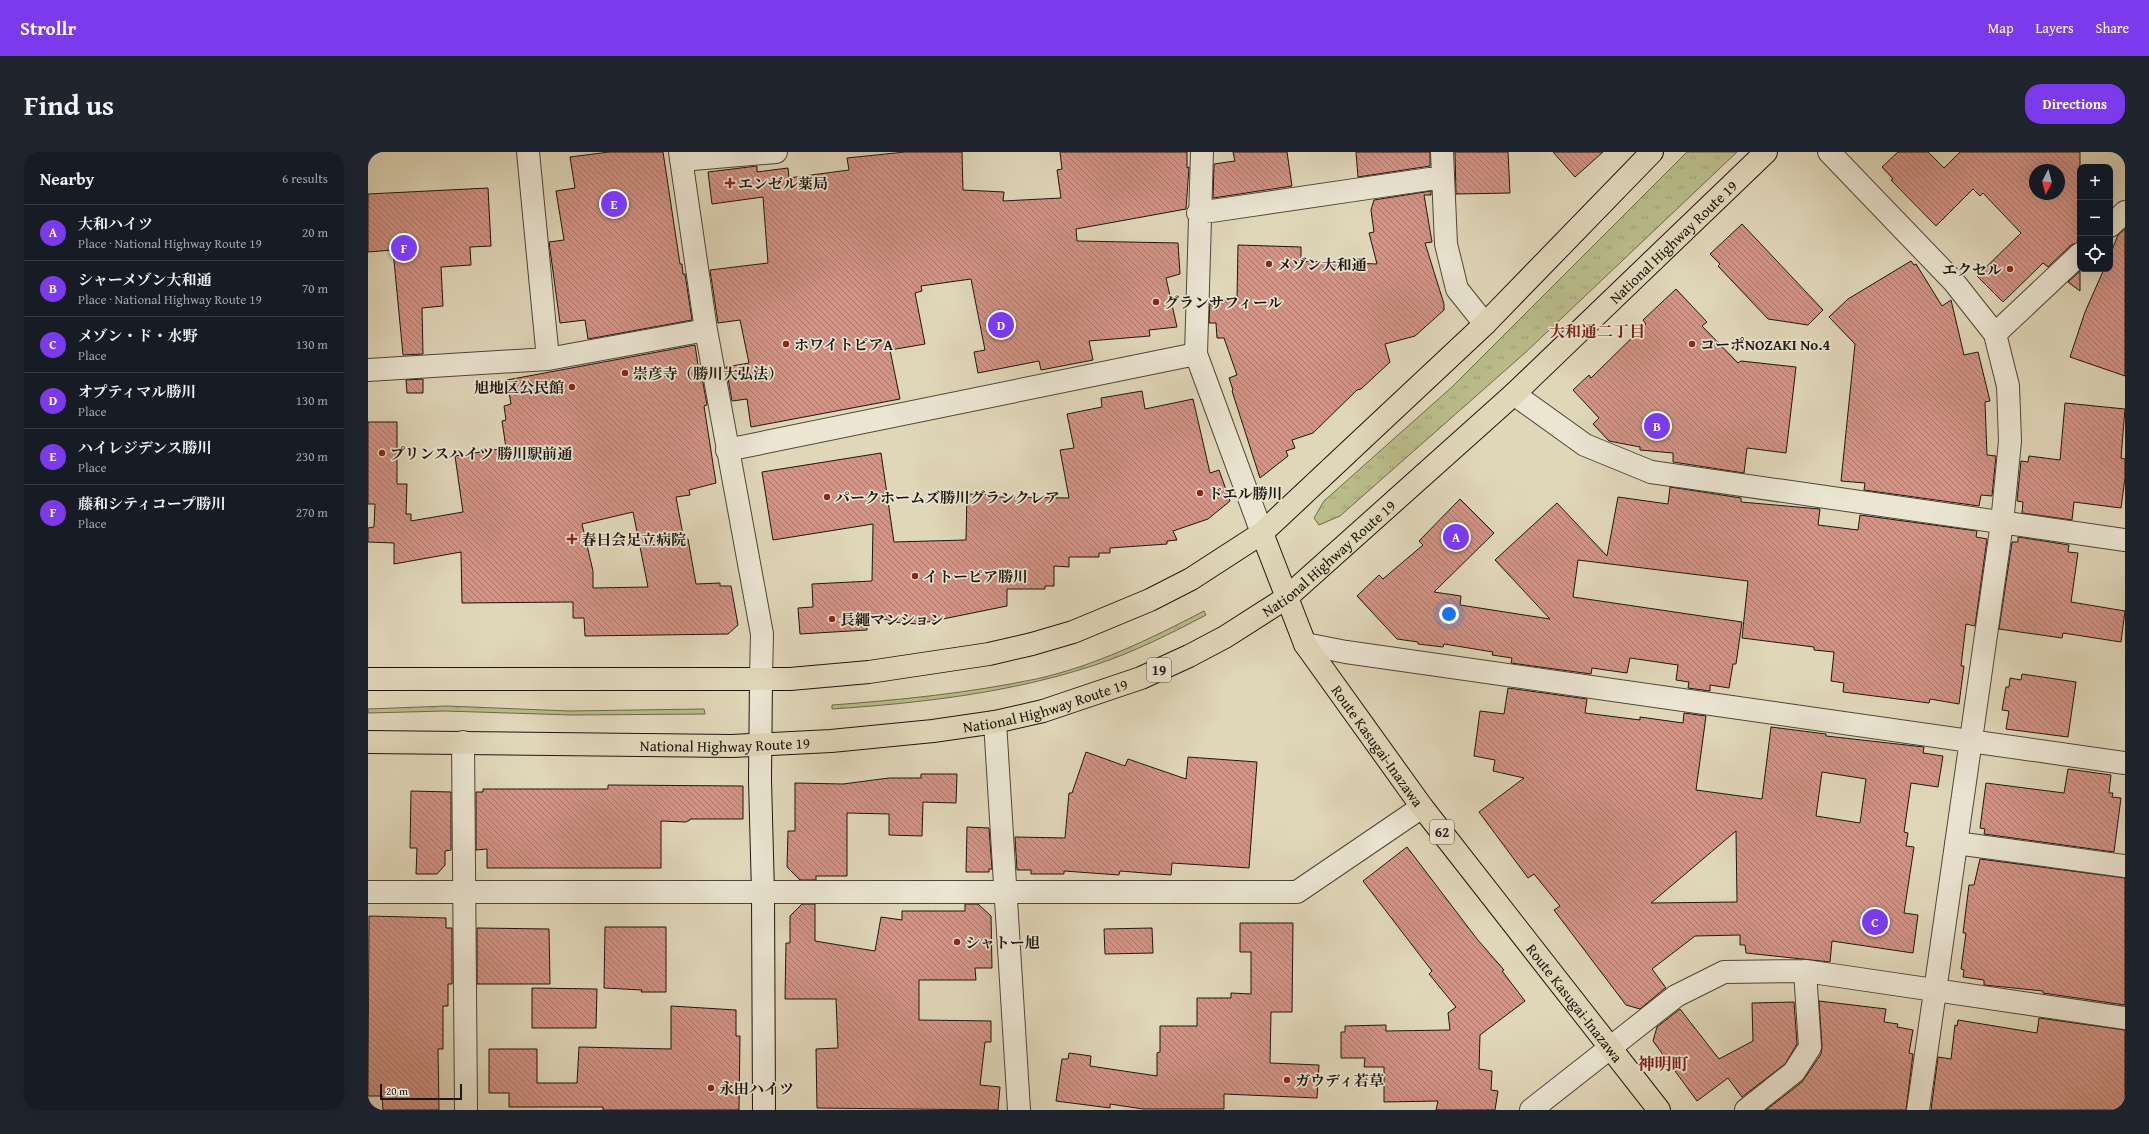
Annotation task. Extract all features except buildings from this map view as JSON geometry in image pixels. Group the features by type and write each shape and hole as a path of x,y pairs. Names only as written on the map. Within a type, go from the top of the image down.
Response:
{"main road":[{"path":"368,679 790,679 869,672 933,664 1032,644 1073,632 1150,600 1191,579 1262,533 1485,324 1652,152"},
{"name":"National Highway Route 19","path":"368,742 760,745 871,738 995,722 1043,711 1141,678 1189,656 1224,637 1286,598 1514,394 1766,152"},
{"name":"Route Kasugai-Inazawa","path":"1262,533 1305,644 1422,807 1659,1110"}],"street":[{"path":"528,152 548,359"},
{"path":"764,1110 763,893 760,745 762,634 706,330 680,156 776,152"},
{"path":"1202,152 1198,213 1196,354 1262,533"},
{"path":"1442,152 1446,244 1457,289 1485,324"},
{"path":"1829,152 1954,282 1995,334 2008,386 2010,441 2002,523 1918,1110"},
{"path":"1198,213 1443,177"},
{"path":"2113,223 2125,212"},
{"path":"1995,334 2077,257"},
{"path":"368,370 548,359 706,330"},
{"path":"727,450 1196,354"},
{"path":"1514,394 1585,445 1651,472 2125,540"},
{"path":"1305,644 1346,652 2125,764"},
{"path":"995,722 1007,892 1019,1110"},
{"path":"463,742 466,891 466,1110"},
{"path":"368,892 1297,892 1422,807"},
{"path":"1956,843 2125,866"},
{"path":"1746,1110 1794,1072 1810,1047 1805,971"},
{"path":"1531,1110 1676,996 1724,972 1805,971 2125,1018"}],"green space":[{"path":"1687,152 1737,152 1526,352 1340,516 1319,525 1314,518 1324,501 1453,386"},
{"path":"1204,611 1206,615 1152,642 1109,660 1063,675 998,690 932,700 832,709 832,705 960,692 1036,679 1080,667 1122,651"},
{"path":"447,706 569,711 704,709 705,714 572,715 445,711 368,713 368,709"}],"place":[{"name":"エンゼル薬局","path":"730,183"},
{"name":"ハイレジデンス勝川","path":"614,204"},
{"name":"藤和シティコープ勝川","path":"404,248"},
{"name":"メゾン大和通","path":"1269,264"},
{"name":"エクセル","path":"2010,269"},
{"name":"グランサフィール","path":"1156,302"},
{"name":"オプティマル勝川","path":"1001,325"},
{"name":"ホワイトピアA","path":"786,344"},
{"name":"コーポNOZAKI No.4","path":"1692,344"},
{"name":"崇彦寺（勝川大弘法）","path":"625,373"},
{"name":"旭地区公民館","path":"572,387"},
{"name":"シャーメゾン大和通","path":"1657,426"},
{"name":"プリンスハイツ 勝川駅前通","path":"382,453"},
{"name":"ドエル勝川","path":"1200,493"},
{"name":"パークホームズ勝川グランクレア","path":"827,497"},
{"name":"大和ハイツ","path":"1456,537"},
{"name":"春日会足立病院","path":"572,539"},
{"name":"イトーピア勝川","path":"915,576"},
{"name":"長繩マンション","path":"832,619"},
{"name":"メゾン・ド・水野","path":"1875,922"},
{"name":"シャトー旭","path":"957,942"},
{"name":"ガウディ若草","path":"1287,1080"},
{"name":"永田ハイツ","path":"711,1088"}],"district":[{"name":"大和通二丁目","path":"1597,331"},
{"name":"神明町","path":"1663,1063"}]}
